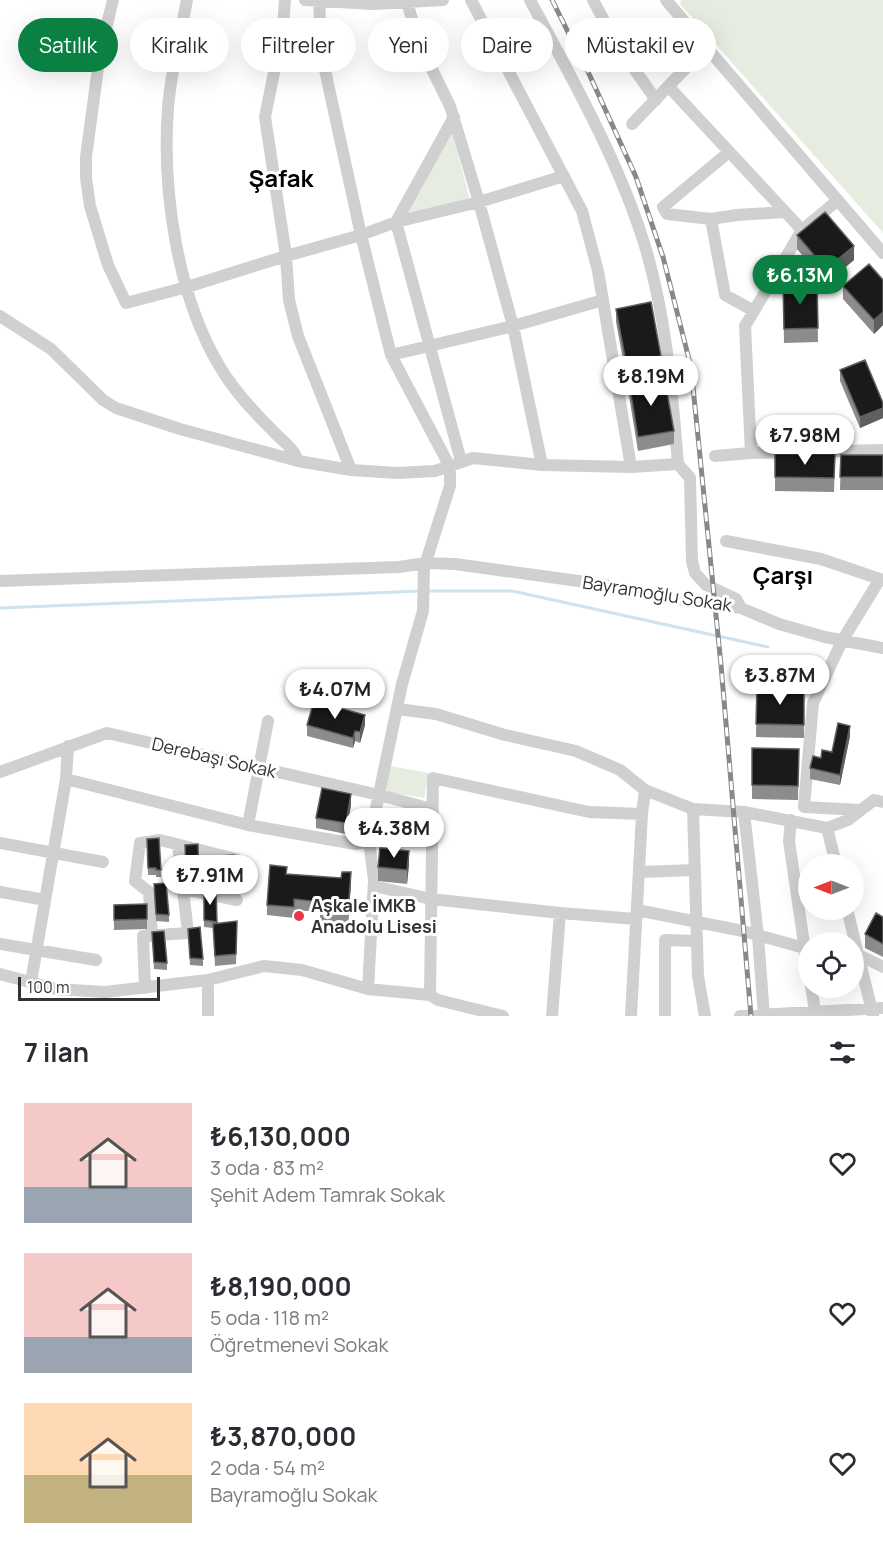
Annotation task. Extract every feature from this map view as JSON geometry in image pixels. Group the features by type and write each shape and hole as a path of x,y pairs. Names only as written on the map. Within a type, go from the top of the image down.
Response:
{"street":[{"path":"113,0 100,53 86,157 86,178 90,206 108,265 126,303 361,235 396,222 479,202 564,176"},
{"path":"187,0 172,73 167,140 170,206 187,287 204,337 225,376 291,449 298,462"},
{"path":"285,0 283,28 266,117 286,256 289,300 298,336 351,470"},
{"path":"305,0 373,3 443,0"},
{"path":"465,0 472,0 582,211 598,271 631,467"},
{"path":"530,0 595,122 620,178 644,243 655,285 665,340 678,464 690,478 692,561 695,573 706,585 736,599 741,608"},
{"path":"593,0 616,43 656,100"},
{"path":"666,0 681,18"},
{"path":"319,1 322,57 361,235 391,355 456,464"},
{"path":"407,2 419,43 454,117 479,202 513,326 542,465"},
{"path":"716,59 883,253"},
{"path":"632,124 683,72"},
{"path":"669,87 802,230"},
{"path":"368,990 374,886 369,842 397,709 423,611 425,566 456,464 430,345 396,222 454,117"},
{"path":"729,152 663,207 667,214 711,219 785,212"},
{"path":"751,453 746,326 802,230 838,200"},
{"path":"711,219 725,295 754,311"},
{"path":"391,355 513,326 603,300"},
{"path":"0,316 51,350 103,400 116,408 160,423 298,462 351,470 416,473 484,458 542,465 631,467 678,464"},
{"path":"715,456 883,450"},
{"path":"726,541 821,559 882,579 842,641 813,703 804,807 861,810"},
{"name":"Bayramoğlu Sokak","path":"0,582 455,564 741,608 779,624 842,641 883,648"},
{"path":"397,709 436,714 505,735 576,751 620,770 645,790 693,808 744,812 827,828 848,820 874,800 883,802"},
{"path":"248,825 268,721"},
{"name":"Derebaşı Sokak","path":"0,772 107,733 432,809"},
{"path":"31,982 66,779 68,746"},
{"path":"430,995 433,778 589,812 642,814"},
{"path":"66,779 248,825 355,844 369,842"},
{"path":"631,1016 645,790"},
{"path":"693,808 698,976 705,1016"},
{"path":"744,812 764,1015"},
{"path":"791,820 789,841 804,932"},
{"path":"827,828 834,854"},
{"path":"152,936 149,892 135,881 140,843 160,840 236,859"},
{"path":"0,843 103,862"},
{"path":"145,988 143,936 188,933 178,845"},
{"path":"639,872 695,870"},
{"path":"374,886 431,899 561,913 636,915 697,921 798,947"},
{"path":"183,889 237,900"},
{"path":"0,892 45,900"},
{"path":"552,1016 561,913"},
{"path":"665,1016 665,940 698,941"},
{"path":"0,944 96,960"},
{"path":"864,957 883,967"},
{"path":"0,974 56,990 105,992 208,980 264,966 302,970 368,990 430,995 438,1000 503,1016"},
{"path":"740,1016 876,1011 864,976"},
{"path":"208,980 208,1016"},
{"path":"813,998 815,1013"}],"shaded area":[{"path":"681,0 883,0 883,233 716,45 716,18 692,18 680,4"},
{"path":"452,133 470,200 407,216 404,212"},
{"path":"390,766 429,773 424,798 386,792"}],"building":[{"path":"825,212 854,246 826,269 797,235"},
{"path":"869,264 883,280 883,312 874,320 843,286"},
{"path":"783,283 817,283 818,328 784,329"},
{"path":"651,302 661,356 626,362 616,309"},
{"path":"865,360 883,408 860,417 840,370"},
{"path":"664,376 674,431 638,437 629,382"},
{"path":"775,454 835,454 834,478 775,477"},
{"path":"841,455 883,455 883,477 840,477"},
{"path":"757,688 804,688 804,725 756,724"},
{"path":"314,701 365,715 360,732 355,731 353,738 307,725"},
{"path":"838,723 850,726 840,775 810,768 813,756 821,758 822,750 832,752"},
{"path":"752,748 799,749 798,786 752,785"},
{"path":"322,788 351,794 346,823 316,818"},
{"path":"159,838 161,870 156,870 156,868 148,868 147,839"},
{"path":"198,844 199,876 186,874 185,845"},
{"path":"380,848 409,851 407,870 378,867"},
{"path":"234,855 236,887 223,885 221,856"},
{"path":"270,865 287,867 286,874 341,878 342,872 351,872 348,913 320,911 321,902 294,899 294,907 267,905"},
{"path":"166,883 169,915 156,914 154,884"},
{"path":"204,890 216,890 217,922 204,920"},
{"path":"147,904 147,919 114,920 114,905"},
{"path":"876,913 883,917 883,944 865,934"},
{"path":"237,921 236,954 215,956 213,924"},
{"path":"200,927 203,959 190,958 188,929"},
{"path":"164,931 167,963 154,962 152,932"}],"waterway":[{"path":"0,608 421,591"},
{"path":"427,591 512,591 768,647"}],"railway":[{"path":"552,0 636,177 663,257 691,367 721,665 751,1016"}],"place":[{"name":"Aşkale İMKB Anadolu Lisesi","path":"299,916"}],"district":[{"name":"Şafak","path":"281,179"},
{"name":"Çarşı","path":"783,576"}]}
